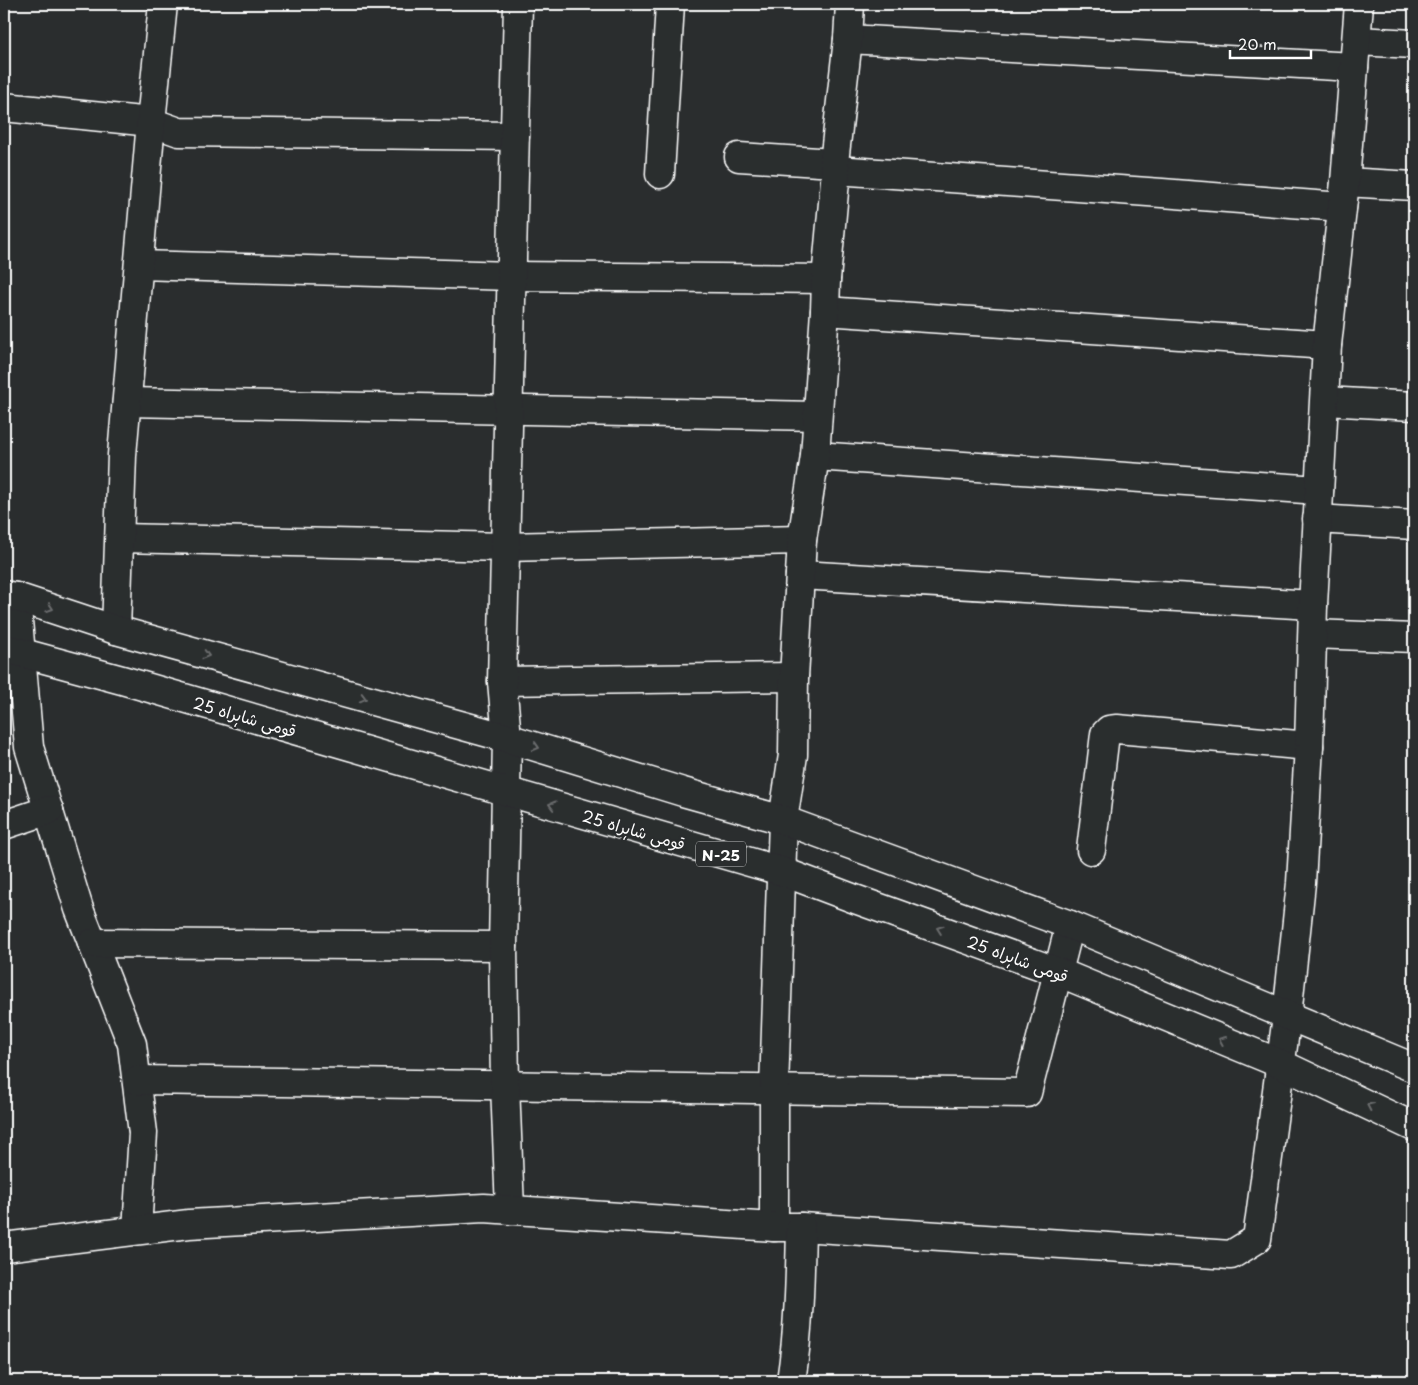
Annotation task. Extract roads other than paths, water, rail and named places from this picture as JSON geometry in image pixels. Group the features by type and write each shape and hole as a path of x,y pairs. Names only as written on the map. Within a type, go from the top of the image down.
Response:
{"main road":[{"path":"116,630 122,455 163,4"},
{"path":"510,1210 505,1085 503,946 507,738 502,681 518,4"},
{"path":"660,174 670,4"},
{"path":"774,1227 774,1089 783,820 793,755 794,677 802,540 815,456 826,279 850,4"},
{"path":"4,1247 189,1224 484,1208 1231,1255 1257,1239 1287,1016 1300,882 1309,746 1313,605 1327,345 1360,4"},
{"path":"848,39 1356,54 1414,44"},
{"path":"4,108 151,122 179,132 515,136"},
{"path":"739,157 1162,193 1343,195 1414,186"},
{"path":"139,265 512,276 826,279"},
{"path":"825,311 1327,345"},
{"path":"1325,401 1414,406"},
{"path":"127,402 817,416"},
{"path":"815,456 1319,490"},
{"path":"1317,519 1414,525"},
{"path":"120,538 506,546 802,540"},
{"path":"800,575 1313,605"},
{"path":"137,1230 143,1133 132,1044 79,909 30,747 12,651 10,596 116,630 507,738 683,792 783,820 1070,925 1414,1068"},
{"path":"1313,634 1414,638"},
{"name":"قومی شاہراہ 25","path":"12,651 122,680 781,871 1058,972 1281,1064 1414,1127"},
{"path":"502,681 794,677"},
{"path":"1091,850 1105,734 1109,730 1118,728 1309,746"},
{"path":"4,825 49,810"},
{"path":"137,1080 1027,1093 1070,925"},
{"path":"92,943 503,946"},
{"path":"791,1381 799,1310 801,1227"}]}
